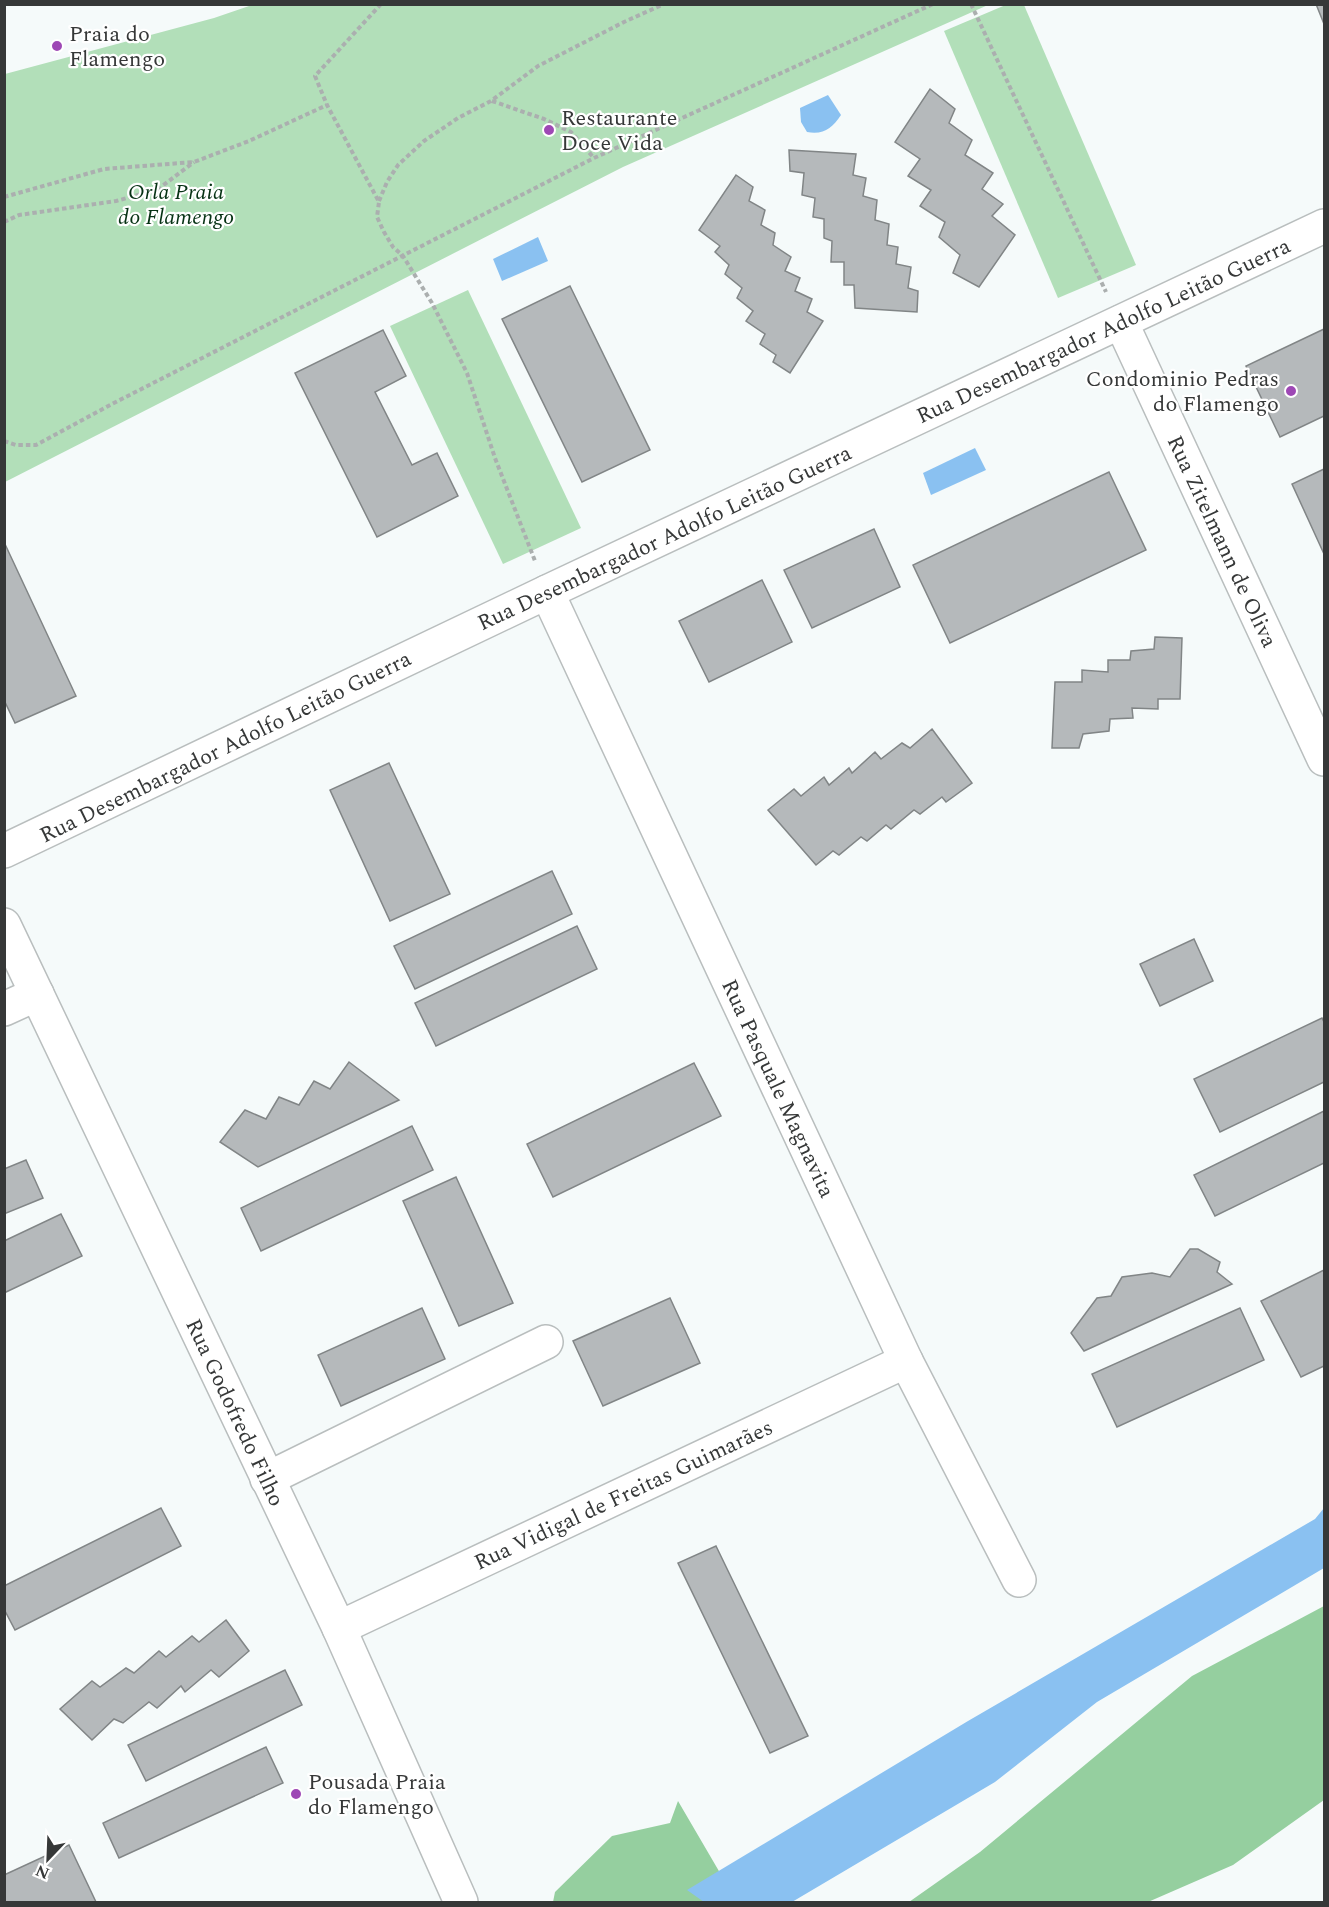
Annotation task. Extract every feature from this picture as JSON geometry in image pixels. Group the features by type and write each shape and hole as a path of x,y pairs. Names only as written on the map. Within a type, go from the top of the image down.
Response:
{"street":[{"name":"Rua Desembargador Adolfo Leitão Guerra","path":"4,851 1324,226"},
{"name":"Rua Zitelmann de Oliva","path":"1121,322 1324,759"},
{"name":"Rua Pasquale Magnavita","path":"547,592 906,1361 1019,1580"},
{"name":"Rua Godofredo Filho","path":"4,925 339,1628 461,1902"},
{"path":"4,1009 37,994"},
{"path":"267,1479 546,1342"},
{"name":"Rua Vidigal de Freitas Guimarães","path":"339,1628 906,1361"}],"path":[{"path":"379,202 327,105 315,76 381,4"},
{"path":"547,592 495,458 467,374 432,303 403,256 393,247 377,218 379,202 387,182 398,165 424,141 458,118 491,101 538,66 664,4"},
{"path":"4,441 16,445 36,445 133,393 594,158 933,4"},
{"path":"971,4 1121,322"},
{"path":"491,101 544,119 572,132 594,158"},
{"path":"4,222 19,215 116,201 157,190 194,162 249,141 327,105"},
{"path":"4,197 104,169 194,162"}],"green space":[{"path":"1008,4 1024,5 1136,265 1058,298 944,31"},
{"name":"Orla Praia do Flamengo","path":"252,5 988,5 623,167 5,482 5,74 214,18"},
{"path":"468,290 581,528 503,564 390,326"},
{"path":"1324,1606 1324,1800 1233,1865 1148,1902 909,1902 980,1852 1192,1676"},
{"path":"678,1801 737,1902 553,1902 555,1892 612,1836 670,1823"}],"water":[{"path":"828,95 841,115 827,130 807,132 801,122 800,108"},
{"path":"538,237 548,261 502,281 493,259"},
{"path":"975,448 986,470 931,495 923,473"},
{"path":"1324,1508 1324,1568 1097,1702 995,1782 792,1902 704,1902 687,1890 968,1721 1315,1519"}],"building":[{"path":"1316,4 1324,4 1324,24"},
{"path":"930,89 955,109 949,123 972,140 965,155 993,173 982,189 1003,204 992,216 1015,235 979,287 953,273 960,255 939,237 945,222 920,206 931,190 908,176 920,159 895,142"},
{"path":"789,150 856,154 853,175 866,178 863,196 877,200 875,220 889,224 887,245 898,247 896,264 911,267 908,288 918,291 917,312 855,308 854,285 844,285 844,262 831,262 832,241 824,238 824,219 813,217 815,198 802,195 804,173 790,171"},
{"path":"736,175 753,187 749,201 765,210 761,225 775,233 773,245 791,257 785,271 800,278 795,291 812,299 807,312 823,321 790,373 773,362 776,355 760,344 765,334 746,321 753,311 737,298 742,288 725,274 729,265 715,252 720,246 699,230"},
{"path":"570,286 650,450 582,482 502,319"},
{"name":"Condominio Pedras do Flamengo","path":"1324,329 1324,416 1280,437 1246,366"},
{"path":"383,330 406,376 375,392 412,465 437,453 458,496 377,537 295,373"},
{"name":"Condominio Pedras do Flamengo","path":"1324,469 1324,554 1292,484"},
{"path":"1109,472 1146,550 950,643 913,565"},
{"path":"874,529 900,587 812,628 784,570"},
{"path":"4,542 76,696 15,723 4,700"},
{"path":"762,580 792,642 709,682 679,621"},
{"path":"1155,637 1182,638 1180,699 1158,699 1158,709 1132,708 1133,718 1110,719 1109,731 1083,734 1079,748 1052,748 1055,682 1082,682 1082,670 1108,672 1108,660 1130,660 1131,651 1154,649"},
{"path":"932,729 972,783 946,802 942,797 920,814 914,810 891,829 886,825 867,841 861,837 839,855 833,851 816,865 768,810 794,789 801,796 824,777 829,785 849,768 852,773 875,752 881,759 902,743 910,748"},
{"path":"389,763 450,894 390,921 330,790"},
{"path":"552,871 572,914 415,989 394,946"},
{"path":"577,926 597,969 436,1046 415,1003"},
{"path":"1194,939 1213,981 1160,1006 1140,964"},
{"path":"1322,1018 1324,1022 1324,1082 1220,1132 1194,1079"},
{"path":"349,1062 399,1100 258,1167 220,1142 245,1110 266,1119 279,1097 299,1105 314,1081 330,1089"},
{"path":"694,1063 721,1116 553,1197 527,1144"},
{"path":"1324,1111 1324,1163 1215,1216 1194,1175"},
{"path":"412,1126 433,1170 261,1251 241,1208"},
{"path":"26,1160 43,1198 4,1214 4,1169"},
{"path":"456,1177 513,1303 459,1326 403,1201"},
{"path":"61,1214 82,1256 4,1293 4,1241"},
{"path":"1190,1249 1198,1249 1220,1262 1217,1272 1232,1284 1084,1351 1071,1333 1097,1298 1111,1296 1122,1277 1152,1273 1170,1277"},
{"path":"1324,1270 1324,1366 1301,1377 1261,1301"},
{"path":"670,1298 700,1363 603,1406 573,1341"},
{"path":"422,1308 445,1359 341,1406 318,1355"},
{"path":"1240,1308 1264,1360 1117,1427 1092,1374"},
{"path":"161,1508 181,1546 15,1630 4,1609 4,1586"},
{"path":"716,1546 808,1736 770,1753 678,1563"},
{"path":"226,1620 249,1651 219,1677 211,1670 185,1692 181,1686 157,1708 149,1702 123,1723 114,1719 92,1740 60,1709 92,1681 100,1687 126,1668 134,1673 159,1651 166,1657 192,1636 199,1642"},
{"path":"285,1670 302,1705 146,1781 128,1745"},
{"path":"266,1747 283,1783 119,1858 103,1823"},
{"path":"69,1845 96,1902 4,1902 4,1875"}],"place":[{"name":"Praia do Flamengo","path":"57,46"},
{"name":"Restaurante Doce Vida","path":"549,130"},
{"name":"Condominio Pedras do Flamengo","path":"1291,391"},
{"name":"Pousada Praia do Flamengo","path":"296,1794"}]}
